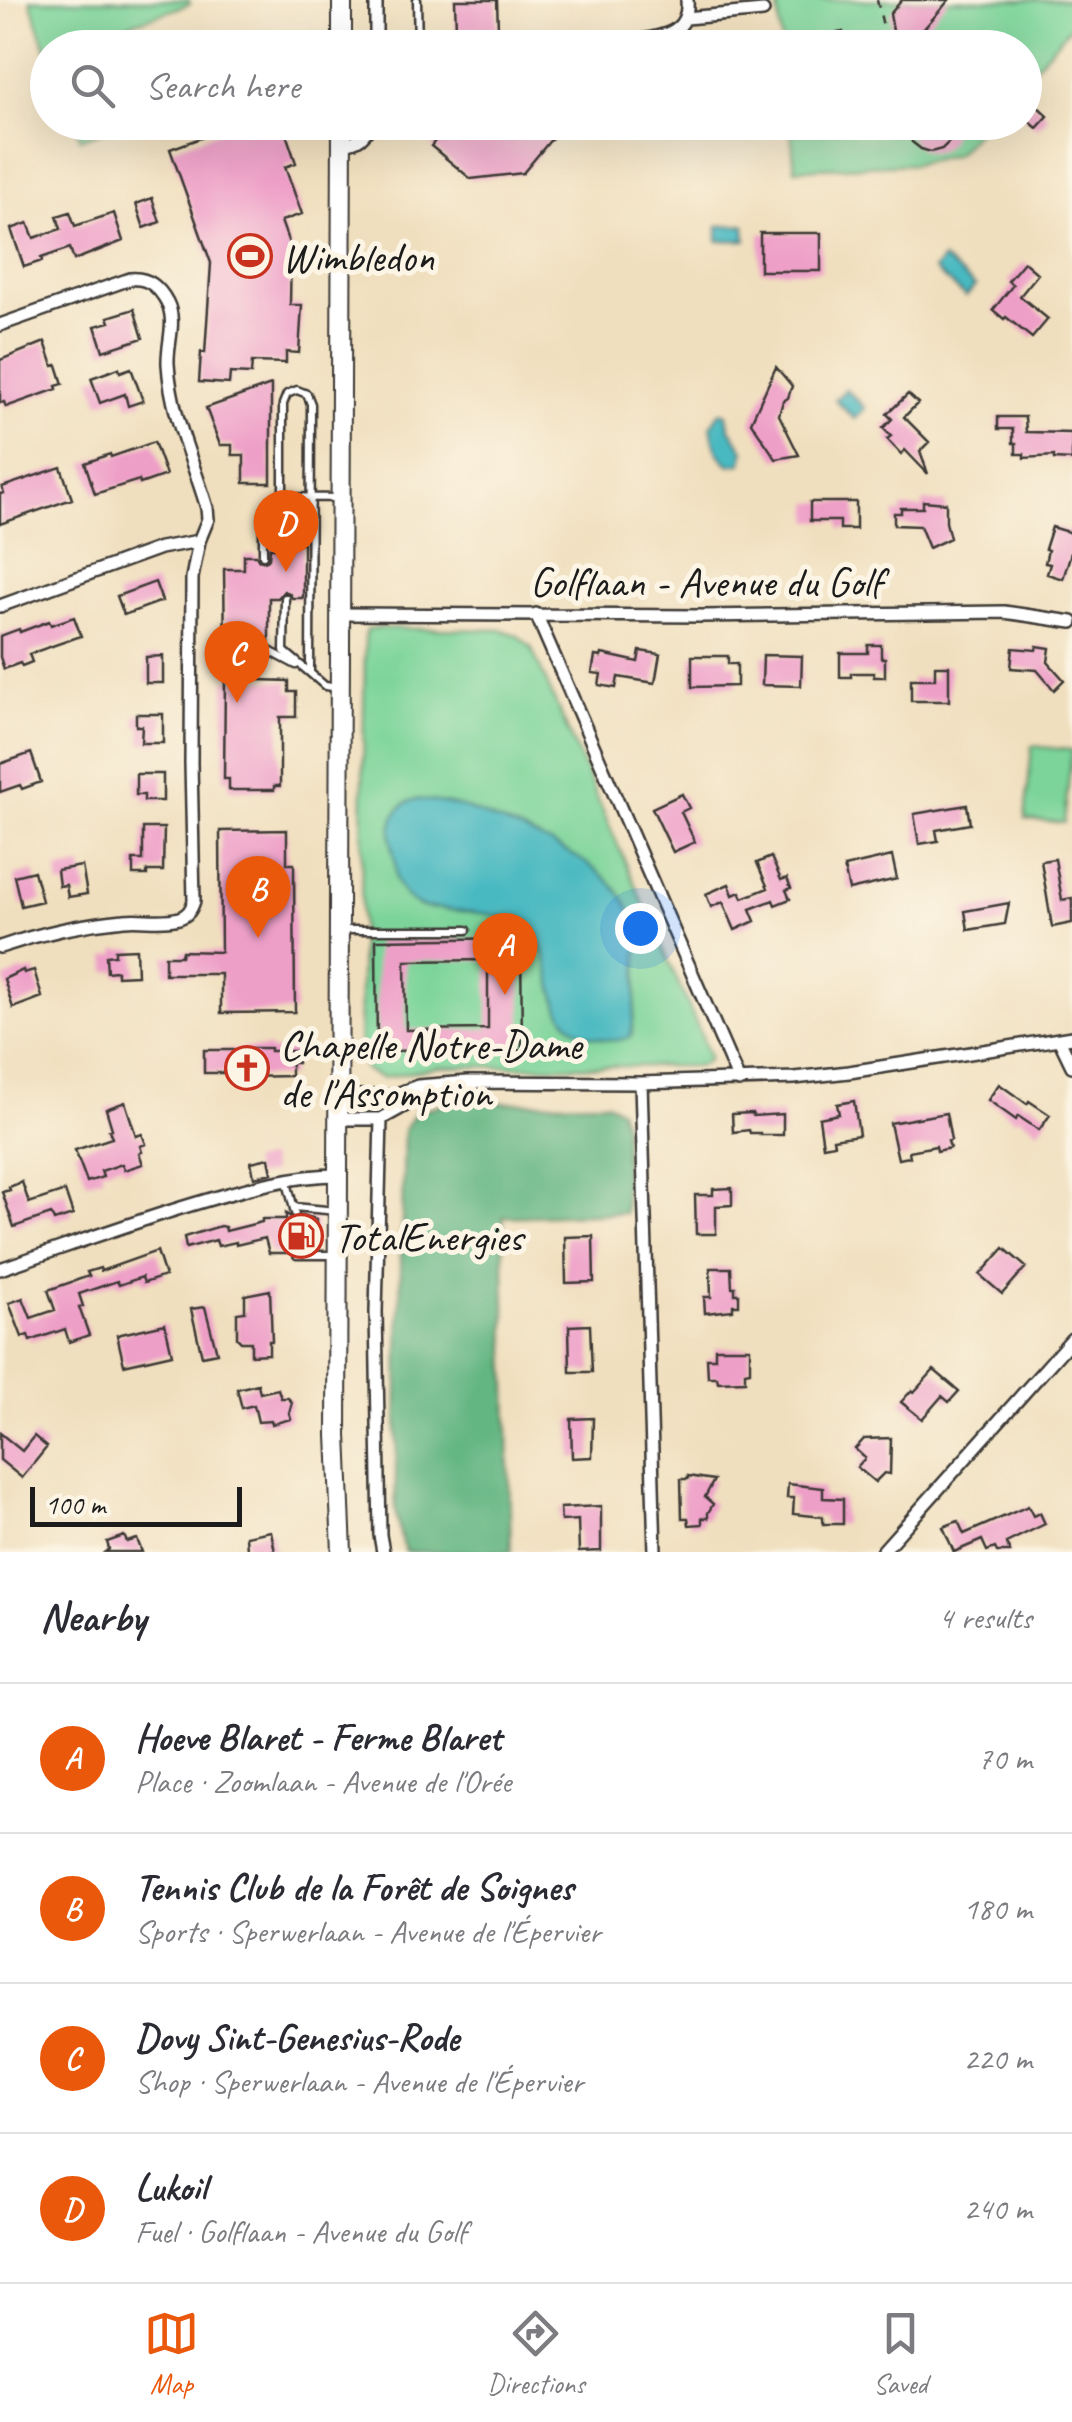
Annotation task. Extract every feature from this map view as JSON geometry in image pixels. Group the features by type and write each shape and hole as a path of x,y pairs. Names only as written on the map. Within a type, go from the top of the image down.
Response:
{"main road":[{"path":"342,0 342,30"},
{"path":"342,140 337,1435 342,1552"}],"street":[{"path":"376,0 376,30"},
{"path":"676,30 686,18 687,0"},
{"path":"686,18 763,11"},
{"path":"342,144 359,140"},
{"path":"0,325 130,279 141,278 154,284 172,317 167,358 170,390 208,519 192,578 192,909 176,919 129,919 84,925 42,932 0,947"},
{"path":"0,606 160,548 199,541"},
{"name":"Golflaan - Avenue du Golf","path":"341,614 702,616 1004,612 1072,621"},
{"path":"536,614 739,1081"},
{"path":"340,1096 392,1096 418,1086 468,1082 641,1083 794,1078 1065,1038 1072,1066"},
{"path":"641,1083 655,1552"},
{"path":"340,1119 381,1119 436,1086"},
{"path":"381,1119 376,1312 383,1552"},
{"path":"0,1270 174,1210 286,1180 339,1174"},
{"path":"882,1552 1072,1339"}],"lane":[{"path":"417,0 418,30"},
{"path":"263,555 263,531 282,497 283,404 287,394 297,390 307,394 312,404 310,673"},
{"path":"282,497 342,498"},
{"path":"297,538 310,528"},
{"path":"285,598 284,651 326,686 341,688"},
{"path":"262,647 310,673"},
{"path":"340,930 467,930"},
{"path":"286,1180 294,1210 339,1210"},
{"path":"297,1253 338,1255"}],"path":[{"path":"877,0 884,30"}],"green space":[{"path":"30,0 189,0 190,4 112,30 40,30"},
{"path":"783,0 1072,0 1072,25 1042,58 1042,30 780,30 778,6"},
{"path":"792,140 969,140 956,154 914,164 795,169"},
{"path":"372,628 503,630 531,647 702,1037 709,1058 704,1064 438,1067 382,1078 366,1071 359,1057 365,638"},
{"path":"1032,746 1072,750 1064,823 1025,819"},
{"path":"607,1102 619,1109 624,1124 625,1213 503,1217 511,1552 406,1552 395,1510 404,1130 415,1113 444,1103"}],"water":[{"path":"745,225 746,240 718,241 718,226"},
{"path":"943,259 975,286 966,297 934,270"},
{"path":"846,389 865,408 855,419 835,400"},
{"path":"723,412 744,450 742,463 730,465 716,447 711,425"},
{"path":"416,799 468,809 542,839 581,860 613,886 625,901 636,932 637,977 631,1036 617,1040 594,1037 576,1029 564,1017 544,954 524,927 495,915 423,907 405,895 396,878 392,827 401,807"}],"building":[{"path":"455,0 497,0 498,29 456,30"},
{"path":"902,0 949,0 923,30 893,30 890,14"},
{"name":"Wimbledon","path":"195,140 288,140 296,163 285,167 302,214 281,221 291,249 290,305 302,305 299,353 286,352 286,363 252,362 251,374 230,373 229,384 199,382 201,352 205,353 211,263 170,149"},
{"path":"436,140 550,140 523,173 471,179 431,146"},
{"path":"950,140 942,149 931,152 912,142"},
{"path":"152,198 160,222 144,228 136,204"},
{"path":"70,212 75,226 114,213 123,241 74,260 70,248 24,267 11,229 28,223 34,238 61,229 57,216"},
{"path":"760,233 821,233 821,271 760,271"},
{"path":"1024,262 1038,274 1020,296 1048,319 1032,338 993,310 1013,285 1008,281"},
{"path":"134,309 143,338 103,351 95,326 110,322 108,317"},
{"path":"45,342 63,384 6,407 4,402 0,403 0,360"},
{"path":"776,367 792,386 779,415 799,455 776,459 751,422"},
{"path":"119,368 120,372 131,368 143,401 128,406 125,394 100,403 91,378"},
{"path":"271,385 271,483 244,483 244,455 232,455 232,445 220,445 206,408"},
{"path":"908,394 918,403 904,417 929,442 920,451 928,474 905,450 901,454 883,428 892,419 887,414"},
{"path":"998,417 1025,417 1026,432 1072,433 1072,460 1054,456 1024,458 1024,454 1016,454 1013,429 998,429"},
{"path":"154,442 166,475 95,494 85,463"},
{"path":"61,467 72,499 0,524 2,487"},
{"path":"923,501 946,503 950,538 929,548 920,526 894,525 894,513 901,513 901,508 923,508"},
{"path":"810,502 856,502 856,529 840,529 840,521 810,521"},
{"path":"1052,527 1072,533 1072,549 1063,579 1047,574 1050,564 1045,563 1045,549"},
{"path":"281,538 290,538 295,545 303,542 303,598 292,598 284,591 278,598 269,598 269,643 261,640 255,647 237,647 237,653 225,653 224,569 244,569 244,555 256,555 266,561 270,548 281,548"},
{"path":"155,582 162,601 124,615 117,596"},
{"path":"74,617 81,636 29,654 32,662 4,669 0,636"},
{"path":"868,645 881,645 885,677 851,673 851,677 840,677 840,653 868,653"},
{"path":"1037,646 1050,648 1048,662 1064,680 1054,690 1037,670 1011,668 1013,648 1036,650"},
{"path":"640,651 660,654 655,683 618,677 616,688 599,685 601,674 592,673 595,656 638,662"},
{"path":"763,655 802,656 801,686 762,685"},
{"path":"163,656 163,683 146,683 146,657"},
{"path":"692,656 728,656 728,664 737,664 737,686 692,687"},
{"path":"935,666 949,666 949,701 911,701 911,679 935,679"},
{"path":"225,679 289,681 289,692 296,692 296,717 280,717 280,786 274,786 274,790 229,790 229,779 224,779"},
{"path":"136,714 163,714 163,743 141,743 142,726 136,726"},
{"path":"31,753 41,782 0,792 0,764"},
{"path":"136,774 163,774 163,801 144,801 144,795 136,795"},
{"path":"682,794 689,808 681,812 695,842 673,852 652,808"},
{"path":"967,805 970,824 936,830 938,841 919,844 914,814"},
{"path":"143,828 164,828 163,871 133,875 133,860 143,860"},
{"path":"287,830 287,864 294,864 295,1012 221,1013 221,974 165,974 165,956 181,956 182,951 221,952 220,831"},
{"path":"892,856 897,879 849,890 844,867"},
{"path":"771,857 781,880 787,878 790,899 775,905 773,900 750,909 755,921 735,930 723,902 711,907 706,894 729,884 733,895 740,892 743,898 768,888 757,863"},
{"path":"1055,859 1062,900 1072,898 1072,923 1052,927 1041,861"},
{"path":"82,866 87,894 68,897 66,885 59,886 57,870"},
{"path":"34,871 42,901 21,906 14,876"},
{"path":"1009,903 1005,924 968,930 965,911"},
{"path":"521,938 522,1050 377,1051 376,940","holes":["488,960 488,1029 406,1030 405,961"]},
{"path":"136,949 137,975 107,972 106,956 115,955 115,950"},
{"path":"23,970 34,970 42,997 13,1008 4,979"},
{"name":"Chapelle Notre-Dame de l'Assomption","path":"204,1050 297,1051 297,1063 291,1063 291,1076 204,1073"},
{"path":"999,1084 1050,1115 1039,1130 1018,1116 1016,1120 988,1100"},
{"path":"854,1101 859,1135 833,1139 834,1144 823,1146 819,1118 839,1114 837,1104"},
{"path":"125,1102 136,1136 142,1134 146,1144 140,1146 143,1164 124,1170 122,1164 101,1171 103,1177 87,1182 75,1150 112,1138 106,1109"},
{"path":"946,1113 950,1148 937,1151 936,1146 909,1151 910,1157 898,1159 890,1123"},
{"path":"732,1114 783,1114 783,1135 733,1132"},
{"path":"269,1158 272,1173 254,1177 251,1162"},
{"path":"22,1182 29,1203 65,1191 73,1215 54,1221 51,1214 14,1227 2,1192"},
{"path":"732,1188 732,1205 716,1206 716,1234 696,1234 695,1195 713,1195 713,1189"},
{"path":"286,1213 294,1220 302,1215 316,1219 316,1248 296,1246 290,1253 269,1253 265,1238 218,1246 216,1240 186,1248 184,1237 220,1226 226,1231 262,1219 286,1219"},
{"path":"593,1236 594,1282 566,1283 565,1237"},
{"path":"1004,1248 1026,1267 1002,1294 980,1275"},
{"path":"157,1251 165,1276 144,1283 142,1277 119,1285 117,1281 79,1294 83,1306 79,1307 89,1335 69,1342 65,1329 30,1341 28,1335 22,1337 9,1303 23,1298 31,1318 55,1310 48,1290 89,1276 87,1272 100,1268 101,1271"},
{"path":"710,1268 731,1268 732,1287 739,1294 739,1305 733,1305 733,1310 705,1313 704,1297 711,1297"},
{"path":"270,1290 269,1354 251,1355 251,1342 237,1338 237,1313 245,1312 245,1295"},
{"path":"205,1307 217,1353 202,1356 191,1309"},
{"path":"165,1324 172,1354 124,1365 117,1335"},
{"path":"590,1325 592,1372 570,1372 569,1326"},
{"path":"715,1348 750,1348 750,1371 745,1372 745,1381 718,1382 717,1377 708,1377 707,1358 715,1358"},
{"path":"934,1370 959,1391 949,1402 942,1396 922,1419 901,1402"},
{"path":"258,1384 260,1393 278,1389 281,1398 292,1402 291,1419 272,1424 258,1422 254,1405 242,1408 237,1389"},
{"path":"593,1418 592,1457 572,1458 571,1419"},
{"path":"0,1433 22,1451 34,1436 47,1447 22,1478 0,1460"},
{"path":"891,1438 890,1474 884,1473 875,1482 857,1467 865,1458 855,1449 864,1439"},
{"path":"688,1476 714,1480 705,1497 713,1504 702,1524 689,1525 688,1518 682,1518 681,1479"},
{"path":"788,1484 823,1488 823,1498 843,1499 843,1524 823,1524 823,1517 793,1514 794,1498 787,1498"},
{"path":"601,1506 601,1551 579,1552 578,1520 561,1521 560,1508"},
{"path":"1028,1506 1033,1516 1040,1513 1045,1524 1006,1543 1010,1552 997,1552 995,1548 987,1551 982,1540 954,1552 943,1527 958,1521 964,1534"},
{"path":"271,1531 275,1552 247,1550 246,1536"},
{"path":"124,1536 127,1542 137,1539 142,1552 105,1552 109,1549 107,1542"}],"place":[{"name":"Wimbledon","path":"250,256"},
{"name":"Lukoil","path":"286,572"},
{"name":"Dovy Sint-Genesius-Rode","path":"237,703"},
{"name":"Tennis Club de la Forêt de Soignes","path":"258,938"},
{"name":"Hoeve Blaret - Ferme Blaret","path":"505,995"},
{"name":"Chapelle Notre-Dame de l'Assomption","path":"247,1068"},
{"name":"TotalEnergies","path":"301,1236"}]}
